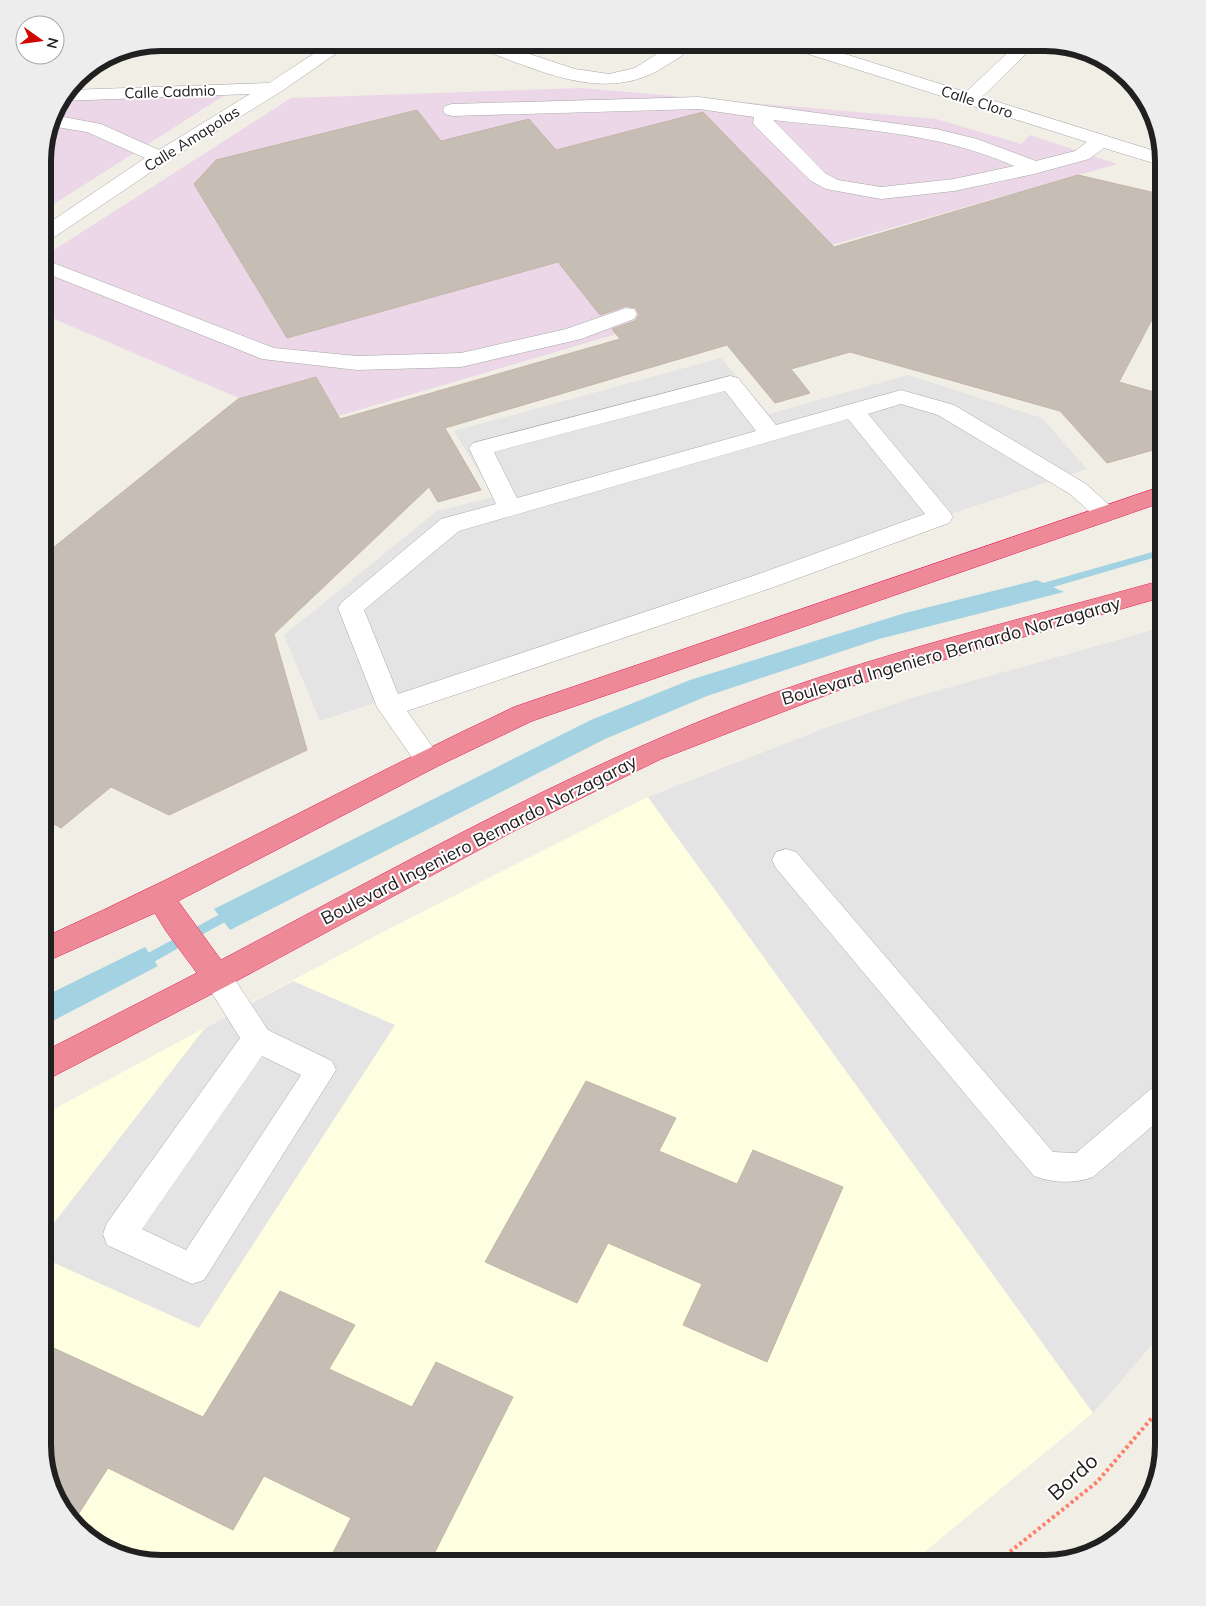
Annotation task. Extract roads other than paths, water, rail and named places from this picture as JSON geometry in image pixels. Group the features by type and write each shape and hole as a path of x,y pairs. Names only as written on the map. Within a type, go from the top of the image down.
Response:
{"highway":[{"path":"51,947 161,897 428,759 523,714 1155,497"},
{"name":"Boulevard Ingeniero Bernardo Norzagaray","path":"51,1062 208,967 661,748 834,682 1155,592"},
{"path":"161,897 176,923 208,967"}],"street":[{"name":"Calle Amapolas","path":"51,231 159,158 274,88 329,51"},
{"path":"504,51 577,75 596,79 626,78 673,51"},
{"name":"Calle Cloro","path":"817,51 1155,157"},
{"path":"969,99 1020,51"},
{"name":"Calle Cadmio","path":"73,96 274,88"},
{"path":"452,110 699,103 940,135 1014,158 1034,168"},
{"path":"764,113 764,123 818,177 833,186 881,193 919,190 1034,168 1082,155 1101,141"},
{"path":"59,122 100,130 127,140 159,158"},
{"path":"51,268 270,354 357,363 461,360 572,334 626,314"},
{"path":"509,507 481,448 730,383 771,434"},
{"path":"428,759 390,707 351,608 450,525 902,398 946,410 1078,489 1106,513"},
{"path":"390,707 765,581 940,517 853,411"},
{"path":"786,860 1045,1166 1082,1167 1155,1106"},
{"path":"208,967 257,1039 321,1070 192,1269 119,1234 257,1039"}],"water":[{"path":"1037,580 1064,592 879,639 707,696 605,739 230,930 214,909 591,720 690,680 905,613"},
{"path":"145,947 158,966 51,1022 51,993"}],"waterway":[{"path":"1033,589 1155,554"},
{"path":"139,964 235,911"}]}
